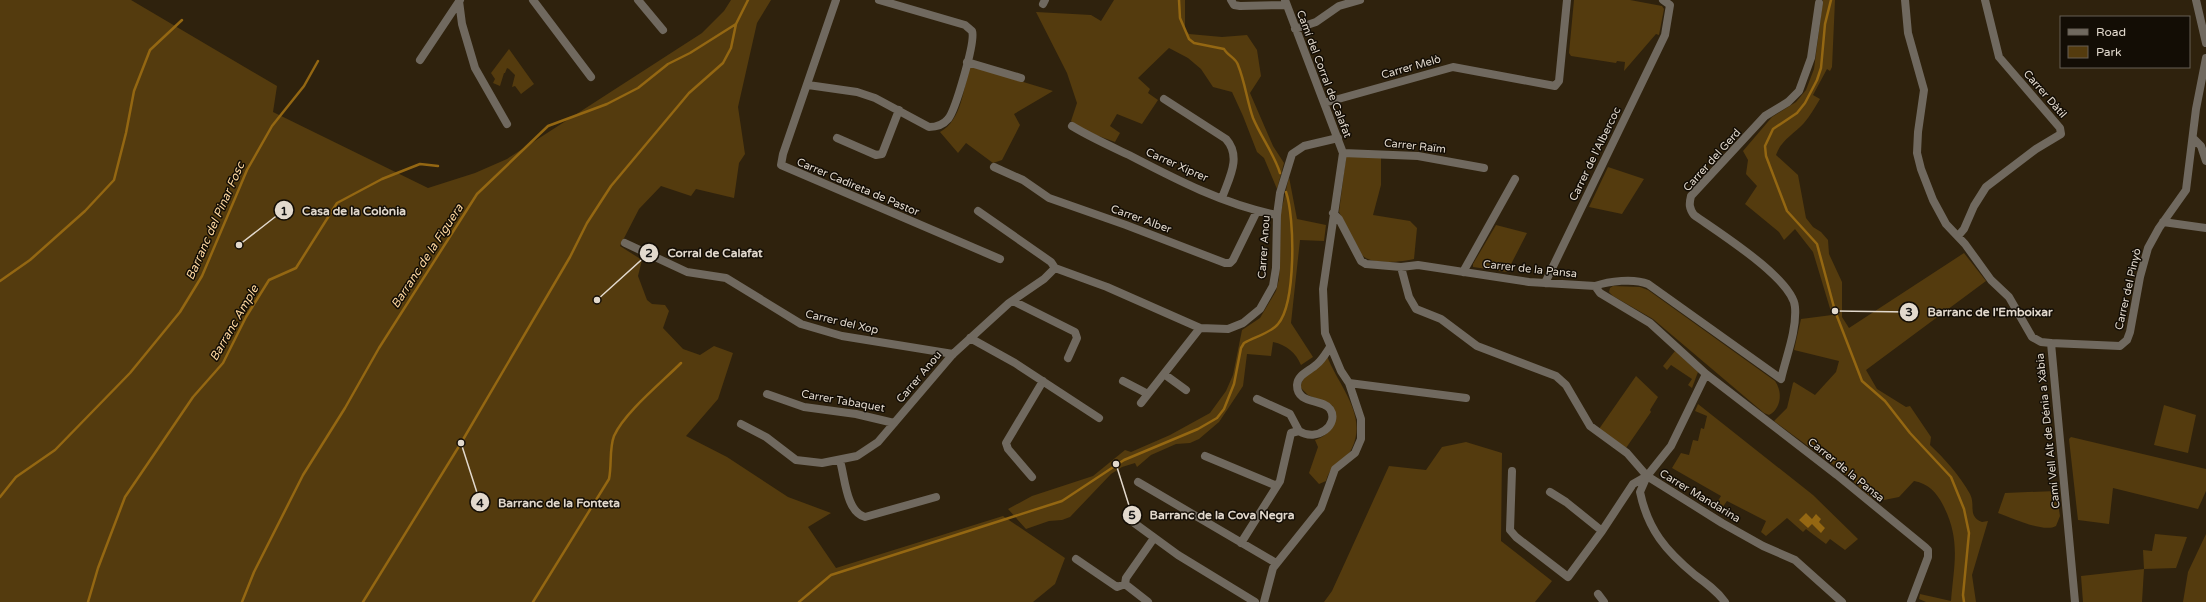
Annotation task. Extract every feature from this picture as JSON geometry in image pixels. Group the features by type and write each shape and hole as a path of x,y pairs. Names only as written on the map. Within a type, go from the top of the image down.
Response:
{"street":[{"path":"420,60 459,0"},
{"path":"459,0 461,19 475,68 507,124"},
{"path":"533,0 591,76"},
{"path":"638,0 664,30"},
{"name":"Carrer Cadireta de Pastor","path":"836,0 808,85 780,162 783,167 1000,259"},
{"path":"808,85 857,92 887,103 928,127 941,125 948,120 953,110 974,39 972,31 969,28 879,0"},
{"name":"Camí del Corral de Calafat","path":"1231,0 1234,5 1240,6 1285,3 1343,153 1323,288 1324,328 1330,347 1349,383 1361,419 1361,439 1355,453 1335,469 1321,508 1276,563 1270,576 1264,602"},
{"path":"1295,29 1316,22 1339,6 1360,0"},
{"name":"Carrer Melò","path":"1324,103 1453,67 1552,86 1559,81 1567,0"},
{"name":"Carrer de l'Albercoc","path":"1545,284 1665,35 1670,5 1663,0"},
{"name":"Camí Vell Alt de Dénia a Xàbia","path":"1905,0 1908,33 1924,90 1918,132 1919,159 1940,215 1946,224 1958,236 1987,276 2009,297 2032,337 2041,342 2051,343 2075,602"},
{"name":"Carrer Dàtil","path":"1958,236 1964,229 1980,195 1986,187 2036,148 2058,137 2061,131 1999,56 1985,0"},
{"path":"2196,0 2206,43"},
{"name":"Carrer del Gerd","path":"1781,379 1795,314 1794,300 1790,292 1767,269 1694,215 1689,209 1689,202 1691,196 1765,116 1788,102 1799,92 1811,58 1819,3"},
{"name":"Carrer del Pinyò","path":"2051,343 2120,346 2123,344 2130,332 2145,257 2163,222 2186,190 2196,109 2206,58"},
{"path":"967,62 1021,78"},
{"path":"1164,99 1226,139 1230,144 1233,150 1234,166 1222,198"},
{"path":"837,138 876,155 882,154 899,110"},
{"name":"Carrer Xiprer","path":"1072,126 1086,135 1164,173 1222,198 1257,211 1277,215"},
{"name":"Carrer Anou","path":"978,211 1051,262 1055,268 1107,287 1200,328 1228,329 1255,315 1266,302 1275,277 1277,215 1280,193 1292,154 1304,146 1338,138"},
{"path":"2193,138 2201,146 2206,161"},
{"name":"Carrer Raïm","path":"1343,153 1418,156 1484,168"},
{"name":"Carrer Alber","path":"994,166 1023,180 1049,198 1126,225 1225,263 1230,263 1233,260 1257,211"},
{"name":"Carrer de la Pansa","path":"1463,272 1515,179"},
{"path":"1333,213 1339,219 1361,261 1372,265 1401,267"},
{"path":"2163,222 2206,228"},
{"name":"Carrer del Xop","path":"626,243 687,272 726,278 801,324 842,336 953,354"},
{"name":"Carrer de la Pansa","path":"1401,267 1418,266 1545,284 1595,286 1604,283 1635,281 1648,284 1781,379"},
{"name":"Carrer Mandarina","path":"1401,267 1409,297 1416,309 1441,319 1477,346 1550,373 1560,379 1569,390 1590,426 1627,453 1647,476 1762,546 1795,560 1842,602"},
{"name":"Carrer Anou","path":"741,424 766,437 796,460 812,463 840,461 857,456 869,450 953,354 1014,301 1044,279 1055,268"},
{"name":"Carrer de la Pansa","path":"1595,286 1600,293 1650,323 1706,374 1837,475 1925,547 1928,550 1928,557 1911,602"},
{"path":"1014,301 1075,332 1077,338 1068,358"},
{"path":"1141,403 1200,328"},
{"path":"970,338 1043,381 1099,418"},
{"path":"1257,400 1290,414 1299,431 1311,436 1320,434 1327,428 1331,419 1330,409 1303,397 1298,390 1297,385 1300,376 1318,364 1330,347"},
{"path":"1164,374 1186,390"},
{"path":"1706,374 1672,446 1647,476 1640,492 1656,536 1672,554 1725,602"},
{"path":"1032,477 1008,449 1006,443 1043,381"},
{"path":"1123,381 1148,394"},
{"path":"1349,383 1466,398"},
{"name":"Carrer Tabaquet","path":"767,394 804,407 856,414 894,423"},
{"path":"1241,543 1277,486 1291,434 1299,431"},
{"path":"1205,456 1277,486"},
{"path":"840,461 850,501 856,512 862,516 865,517 936,497"},
{"path":"1512,471 1510,530 1516,537 1568,577 1602,531 1633,484 1647,476"},
{"path":"1138,482 1276,563"},
{"path":"1550,492 1602,531"},
{"path":"1126,516 1178,555 1255,602"},
{"path":"1125,584 1126,578 1154,538"},
{"path":"1076,559 1117,587 1125,584"},
{"path":"1125,584 1148,602"},
{"path":"1598,594 1604,602"}],"green space":[{"path":"0,0 131,0 277,86 273,112 428,188 475,173 507,159 702,33 724,11 731,0 771,0 757,23 738,107 745,154 739,163 734,198 696,189 691,196 661,186 639,209 620,246 642,260 638,276 647,300 652,304 665,305 669,311 663,328 683,349 700,355 714,346 733,353 718,399 686,436 727,457 788,497 831,513 808,527 836,568 1003,516 1065,558 1055,584 1033,602 0,602"},
{"path":"1114,0 1185,0 1185,30 1189,34 1222,37 1247,35 1257,50 1261,76 1250,93 1273,146 1284,163 1277,189 1264,158 1257,152 1232,92 1213,87 1201,69 1188,58 1169,48 1138,78 1150,89 1148,93 1158,100 1142,124 1117,114 1110,126 1120,133 1115,142 1085,131 1071,121 1077,103 1067,73 1036,12 1091,15 1101,21"},
{"path":"1574,0 1630,0 1662,6 1664,9 1659,35 1656,34 1624,71 1625,62 1617,61 1616,63 1571,56 1569,53"},
{"path":"1823,0 1835,0 1832,67 1830,71 1827,69 1813,95 1820,99 1804,123 1784,141 1776,155 1798,175 1806,218 1813,227 1821,232 1828,240 1829,254 1842,282 1842,317 1849,328 1964,253 1986,281 1866,370 1877,389 1906,407 1910,406 1931,437 1930,445 1952,468 1970,494 1972,498 1973,514 1977,520 1982,522 1988,521 1972,575 1976,602 1926,602 1919,599 1920,594 1951,601 1955,564 1954,541 1949,518 1938,496 1932,489 1924,484 1914,481 1899,497 1884,500 1873,499 1839,469 1774,421 1787,408 1794,382 1815,395 1836,372 1839,361 1794,350 1801,319 1832,315 1813,252 1795,229 1784,240 1779,232 1745,204 1757,186 1746,174 1748,160 1743,151 1772,117 1796,102 1806,90 1814,69"},
{"path":"509,49 534,84 521,94 515,86 512,87 515,75 507,68 500,86 493,83 495,79 491,73"},
{"path":"970,66 1053,91 1014,114 1020,125 1002,160 993,163 966,143 958,153 940,132 953,120 957,112 961,103"},
{"path":"1346,157 1381,157 1381,185 1373,215 1410,221 1417,228 1414,259 1387,262 1372,260 1362,255 1339,212"},
{"path":"1608,167 1644,179 1622,214 1589,207"},
{"path":"1289,177 1297,219 1326,225 1324,241 1300,240 1291,323 1313,357 1301,365 1290,350 1283,345 1273,342 1271,356 1247,354 1243,386 1219,422 1199,439 1190,443 1176,444 1151,455 1137,467 1135,463 1122,467 1111,474 1070,517 1062,520 1049,521 1026,529 1008,509 1032,496 1093,476 1125,450 1131,452 1170,435 1210,413 1226,391 1233,375 1242,330 1260,318 1276,291 1279,279 1281,212"},
{"path":"1496,225 1527,233 1507,272 1473,267 1473,264"},
{"path":"1613,286 1640,287 1648,290 1775,381 1778,385 1780,395 1780,400 1776,409 1769,415 1764,413 1653,319 1613,296 1609,292 1610,288"},
{"path":"1675,351 1698,372 1692,388 1688,385 1692,379 1671,365 1667,370 1663,366"},
{"path":"1327,356 1350,400 1356,424 1356,436 1349,453 1335,465 1326,481 1319,484 1309,473 1318,447 1315,440 1329,432 1333,423 1333,406 1308,395 1301,388 1307,375 1320,365"},
{"path":"1636,376 1658,397 1650,410 1651,412 1626,448 1599,429"},
{"path":"1698,404 1813,495 1858,539 1845,550 1830,539 1826,544 1806,529 1803,532 1787,518 1766,536 1761,532 1766,521 1727,501 1722,508 1716,504 1721,496 1672,468 1681,453 1689,455 1693,440 1698,441 1701,428 1704,429 1707,416 1695,411"},
{"path":"2164,405 2196,415 2188,453 2154,445"},
{"path":"2071,437 2206,469 2206,491 2198,509 2113,488 2109,524 2078,520 2069,439"},
{"path":"1466,442 1502,453 1501,541 1552,581 1535,602 1324,602 1332,591 1389,466 1426,470 1442,447"},
{"path":"2056,491 2060,516 2056,526 2051,528 2036,526 1998,513 2005,493"},
{"path":"2155,534 2187,537 2176,568 2144,569 2143,550 2152,551"},
{"path":"2206,534 2206,602 2183,602 2188,572"},
{"path":"2144,569 2142,602 2083,602 2081,576"}],"shaded area":[{"path":"1806,513 1812,519 1816,514 1821,519 1819,522 1825,528 1821,533 1812,524 1808,528 1799,520"}],"waterway":[{"path":"363,602 461,443 570,257 587,223 611,186 689,93 723,63 731,48 736,24 748,0"},
{"path":"1179,0 1180,18 1189,39 1194,43 1224,49 1237,63 1253,118 1280,173"},
{"path":"1831,0 1825,24 1821,68 1817,80 1805,103 1797,113 1773,129 1765,146 1766,156 1787,211 1817,244 1835,311 1862,381 1885,401 1910,433 1951,477 1964,509 1969,533 1963,595 1964,602"},
{"path":"0,281 30,260 85,211 114,180 126,133 134,91 150,50 182,20"},
{"name":"Barranc de la Figuera","path":"242,602 254,572 303,475 345,408 379,348 477,194 548,126 607,104 638,88 668,64 690,53 736,24"},
{"name":"Barranc del Pinar Fosc","path":"0,497 16,477 55,450 130,373 180,312 202,276 247,170 272,126 304,86 318,61"},
{"name":"Barranc Ample","path":"88,602 98,568 125,497 193,397 223,363 246,317 269,280 296,268 337,203 382,179 420,164 438,166"},
{"path":"799,602 831,575 1062,501 1124,460 1198,429 1217,418 1224,409 1234,384 1241,348 1244,343 1275,327 1284,313 1291,280 1292,260 1291,221 1286,192"},
{"path":"533,602 609,479 612,441 619,427 654,388 681,363"}],"place":[{"name":"Casa de la Colònia","path":"239,245"},
{"name":"Corral de Calafat","path":"597,300"},
{"name":"Barranc de l'Emboixar","path":"1835,311"},
{"name":"Barranc de la Fonteta","path":"461,443"},
{"name":"Barranc de la Cova Negra","path":"1116,464"}]}
